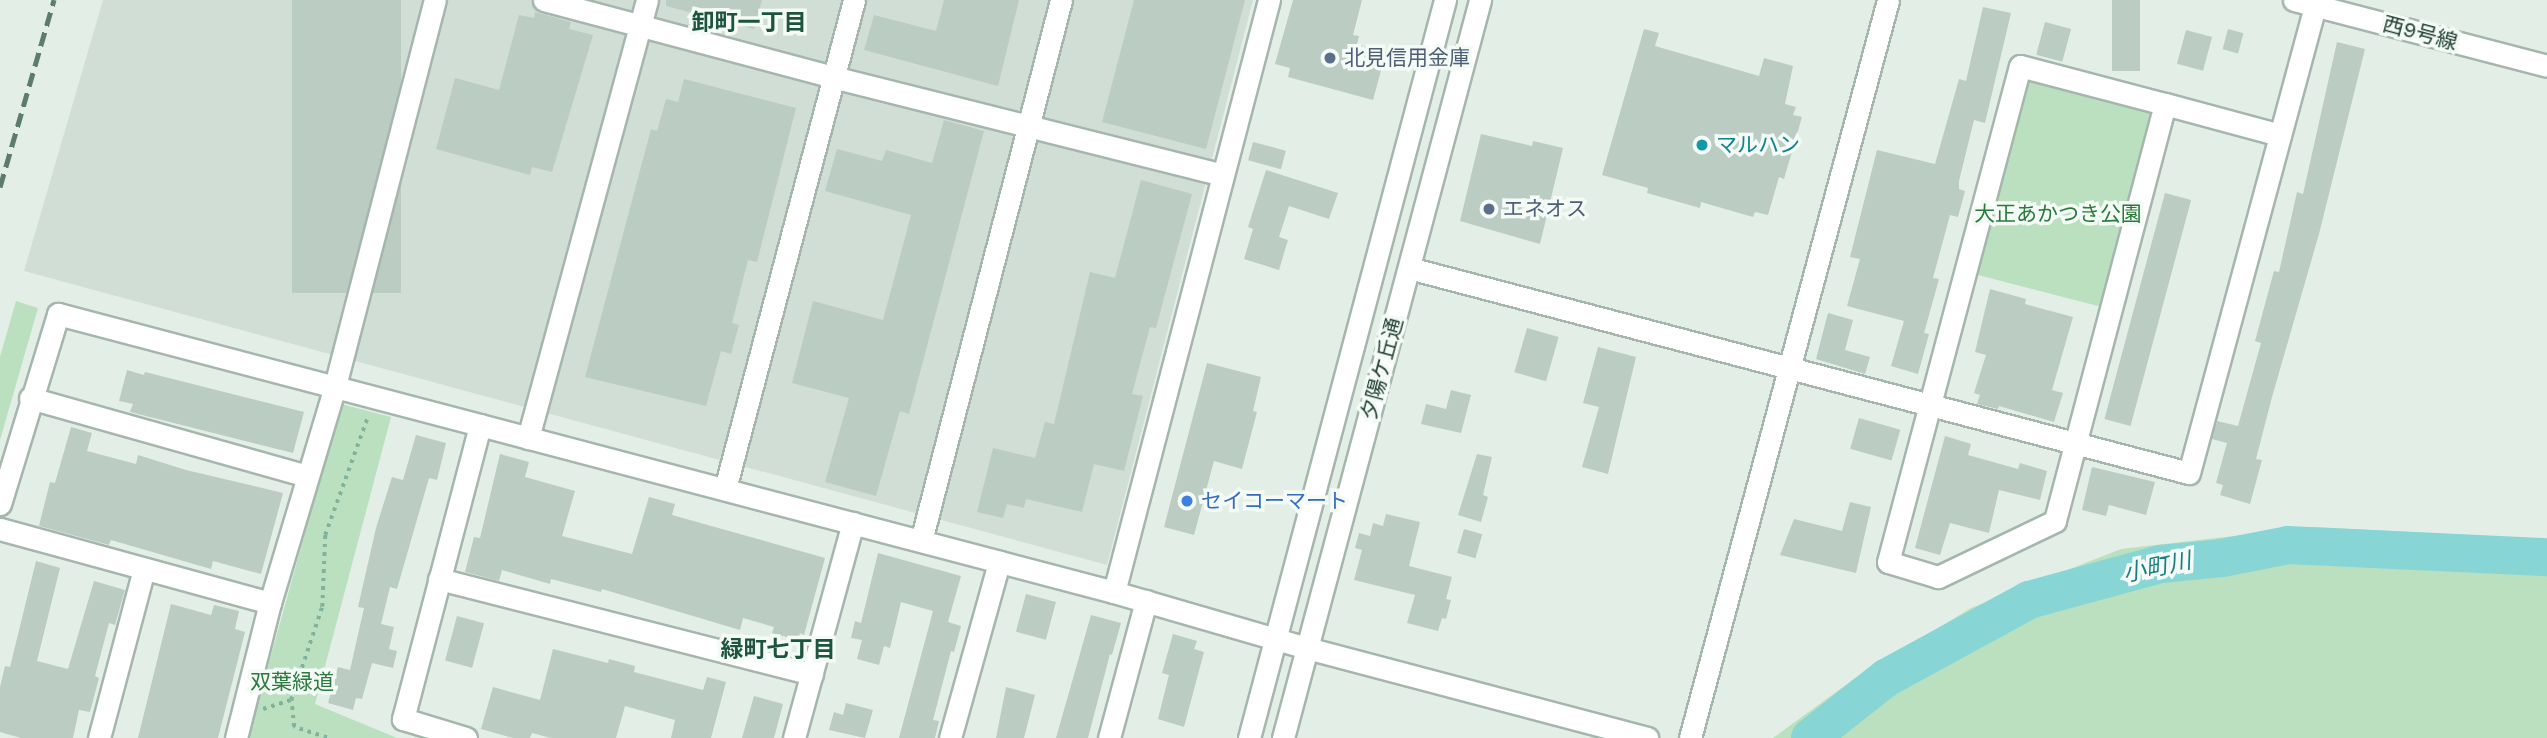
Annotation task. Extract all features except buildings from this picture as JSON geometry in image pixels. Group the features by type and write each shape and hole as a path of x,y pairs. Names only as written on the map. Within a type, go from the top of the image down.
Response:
{"street":[{"path":"236,738 270,603 335,386 435,0"},
{"path":"544,0 833,77 1223,175"},
{"path":"528,438 647,0"},
{"path":"724,489 854,0"},
{"path":"921,541 1061,0"},
{"path":"1114,592 1269,0"},
{"name":"夕陽ケ丘通","path":"1249,738 1445,0"},
{"name":"夕陽ケ丘通","path":"1283,738 1480,0"},
{"path":"1690,738 1888,0"},
{"name":"西9号線","path":"2294,0 2547,66"},
{"path":"1409,268 2189,473 2315,6"},
{"path":"2165,104 2055,521 1938,577 1888,562 2020,66 2165,104 2280,135"},
{"path":"0,504 30,398 58,314 1114,592 1307,648 1647,738"},
{"path":"30,398 307,476"},
{"path":"466,738 403,719 480,425"},
{"path":"794,738 853,523"},
{"path":"0,529 270,603"},
{"path":"950,738 999,562"},
{"path":"99,738 144,569"},
{"path":"439,579 812,674"},
{"path":"1109,738 1146,601"}],"path":[{"path":"327,738 294,727 291,700 322,607 325,535 376,397"}],"shaded area":[{"path":"103,0 1253,0 1107,565 24,271"}],"green space":[{"name":"大正あかつき公園","path":"2036,77 2145,105 2152,118 2102,307 1974,274 2026,83"},
{"path":"16,301 38,308 0,440 0,357"},
{"name":"双葉緑道","path":"341,404 391,417 315,704 397,738 248,738"},
{"path":"2313,527 2547,539 2547,738 1773,738 1854,679 1971,608 2121,549"}],"waterway":[{"name":"小町川","path":"1810,738 1886,678 2029,600 2161,564 2222,558 2288,545 2547,557"}],"railway":[{"path":"0,187 54,0"}],"place":[{"name":"北見信用金庫","path":"1330,58"},
{"name":"マルハン","path":"1702,145"},
{"name":"エネオス","path":"1489,209"},
{"name":"セイコーマート","path":"1187,501"}],"district":[{"name":"卸町一丁目","path":"749,23"},
{"name":"緑町七丁目","path":"778,650"}]}
